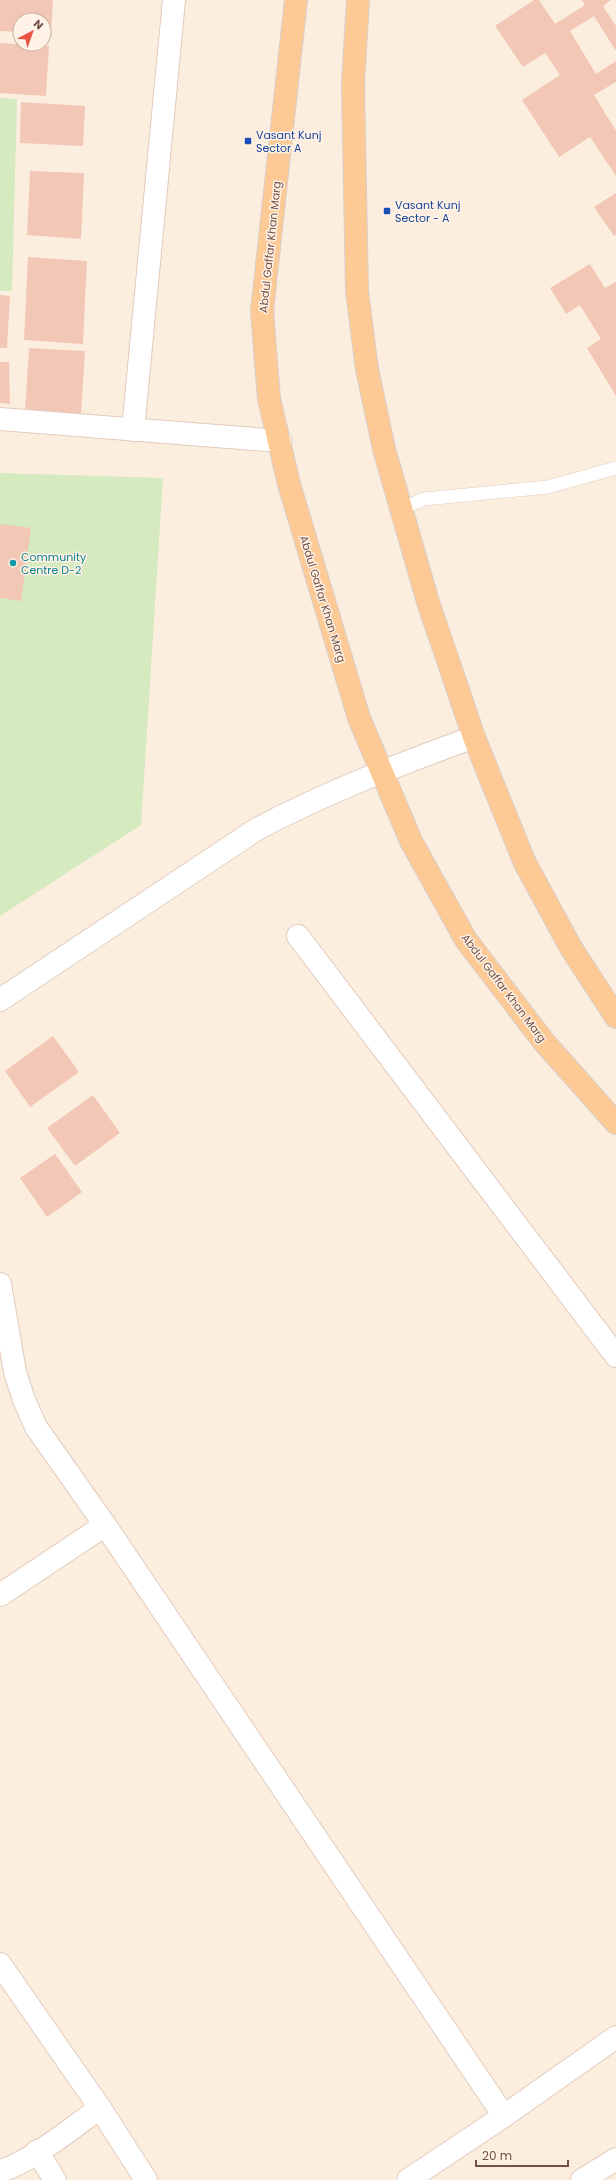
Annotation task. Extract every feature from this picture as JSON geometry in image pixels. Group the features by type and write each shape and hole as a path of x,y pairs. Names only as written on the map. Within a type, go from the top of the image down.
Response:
{"main road":[{"name":"Abdul Gaffar Khan Marg","path":"296,0 262,311 269,400 289,484 359,718 412,841 466,940 544,1042 616,1123"},
{"path":"358,0 353,84 357,291 367,369 384,449 428,602 474,737 525,863 571,948 616,1017"}],"street":[{"path":"134,430 174,0"},
{"path":"0,419 280,442"},
{"path":"0,1000 257,829 300,806 381,771 474,737"},
{"path":"298,936 616,1356"},
{"path":"0,1284 15,1372 24,1400 36,1427 105,1525 504,2116"},
{"path":"2,1588 105,1525"},
{"path":"0,1964 100,2108 146,2180"},
{"path":"408,2180 504,2116 616,2037"},
{"path":"0,2171 11,2168 100,2108"},
{"path":"37,2151 55,2180"},
{"path":"582,2180 616,2159"}],"lane":[{"path":"401,509 424,499 548,487 616,468"}],"green space":[{"path":"0,98 17,99 12,291 0,291"},
{"path":"0,473 163,478 141,825 0,916"}],"building":[{"path":"0,0 53,0 52,16 52,12 12,12 12,32 0,31"},
{"path":"534,0 539,0 555,24 585,5 582,0 611,0 603,6 616,26 616,51 594,16 570,31 596,74 616,61 616,82 594,95 616,131 616,176 590,137 559,157 522,100 560,75 545,53 523,67 495,26"},
{"path":"0,43 12,44 12,52 49,52 46,96 0,93"},
{"path":"21,102 85,106 83,146 20,143"},
{"path":"30,171 84,173 81,239 27,235"},
{"path":"616,193 616,235 614,236 594,207"},
{"path":"28,257 87,261 83,344 24,340"},
{"path":"590,264 605,288 616,282 616,396 587,348 601,339 580,305 566,314 550,288"},
{"path":"0,295 10,296 7,348 0,348"},
{"path":"29,348 85,351 81,414 25,410"},
{"path":"0,362 9,362 10,404 0,403"},
{"name":"Community Centre D-2","path":"0,524 31,528 21,601 0,598"},
{"path":"53,1036 79,1072 30,1107 5,1071"},
{"path":"93,1095 120,1133 75,1166 47,1128"},
{"path":"55,1154 82,1192 47,1217 20,1178"}],"place":[{"name":"Vasant Kunj Sector A","path":"248,141"},
{"name":"Vasant Kunj Sector - A","path":"387,211"},
{"name":"Community Centre D-2","path":"13,563"}]}
